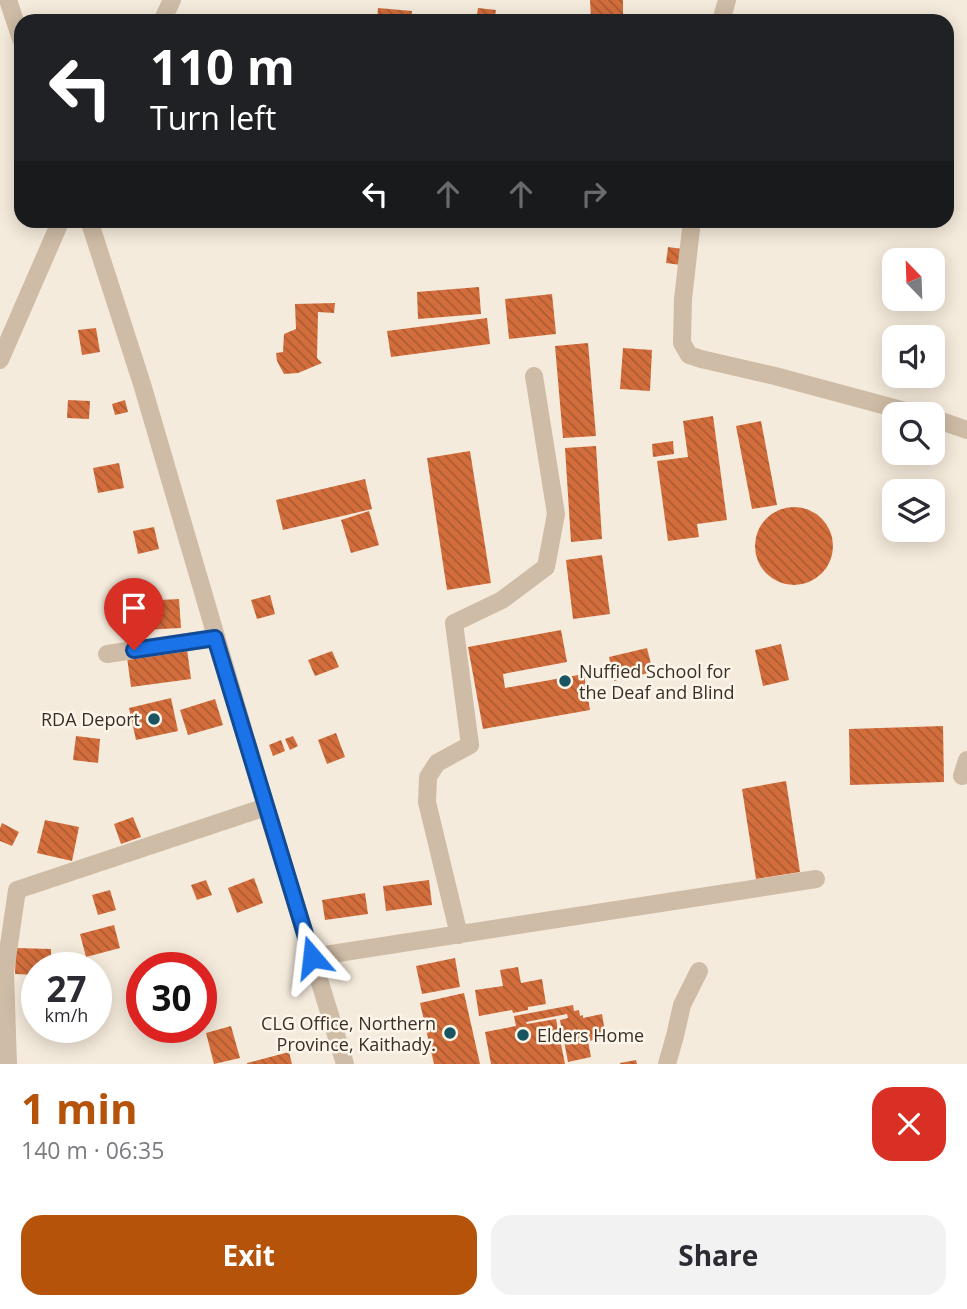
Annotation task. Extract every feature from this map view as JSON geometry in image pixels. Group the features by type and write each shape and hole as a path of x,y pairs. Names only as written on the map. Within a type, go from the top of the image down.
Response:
{"street":[{"path":"8,0 14,18"},
{"path":"0,360 58,228"},
{"path":"92,228 142,384 215,638 345,1064"},
{"path":"691,228 682,299 682,343 690,355 882,405"},
{"path":"459,935 428,802 428,777 437,763 470,745 454,623 502,600 546,567 556,514 534,376"},
{"path":"945,422 967,430"},
{"path":"107,654 215,638"},
{"path":"8,1064 5,972 17,890 266,807"},
{"path":"312,957 816,879"},
{"path":"667,1064 682,1005 699,971"}],"building":[{"path":"590,0 623,0 623,14 591,14"},
{"path":"378,8 412,11 412,14 378,14"},
{"path":"478,8 496,10 495,14 477,14"},
{"path":"668,247 683,249 681,265 666,263"},
{"path":"479,287 481,314 418,319 417,292"},
{"path":"552,294 556,334 509,339 505,299"},
{"path":"335,303 334,313 318,312 317,358 322,363 298,373 284,374 276,353 283,352 284,334 296,329 295,304"},
{"path":"487,318 490,344 391,357 387,331"},
{"path":"96,328 100,352 82,355 78,330"},
{"path":"588,343 596,436 563,438 555,346"},
{"path":"623,348 652,350 650,391 620,389"},
{"path":"68,400 90,401 89,419 67,418"},
{"path":"125,400 128,412 115,415 112,404"},
{"path":"713,416 727,520 697,524 699,537 668,541 657,461 688,457 683,421"},
{"path":"761,421 777,505 752,509 736,426"},
{"path":"673,441 674,454 653,457 652,444"},
{"path":"596,446 602,539 571,542 565,448"},
{"path":"470,451 491,583 447,590 427,458"},
{"path":"119,463 124,488 98,493 93,468"},
{"path":"365,479 372,509 283,530 276,500"},
{"path":"794,507 809,510 826,524 833,546 830,561 816,578 794,585 779,582 762,568 755,546 758,531 772,514"},
{"path":"369,511 379,545 351,553 341,520"},
{"path":"154,527 159,549 138,554 133,531"},
{"path":"602,555 610,614 573,619 566,560"},
{"path":"270,595 275,614 257,619 251,600"},
{"path":"179,599 181,628 142,630 141,601"},
{"name":"Nuffied School for the Deaf and Blind","path":"561,630 567,662 503,674 505,688 584,674 590,710 483,729 468,647"},
{"path":"781,644 789,680 763,686 755,650"},
{"path":"647,648 653,672 614,681 609,657"},
{"path":"187,649 191,679 131,687 127,657"},
{"path":"332,651 339,667 315,676 308,660"},
{"name":"RDA Deport","path":"171,698 178,731 136,740 129,708"},
{"path":"215,699 223,725 188,735 180,710"},
{"path":"943,726 944,782 850,785 849,729"},
{"path":"336,733 345,757 327,764 318,740"},
{"path":"76,736 100,739 98,763 73,760"},
{"path":"293,736 298,746 290,750 285,739"},
{"path":"281,740 285,751 273,756 269,745"},
{"path":"786,781 800,872 756,879 742,789"},
{"path":"133,817 141,837 121,844 114,824"},
{"path":"45,820 79,827 72,861 37,853"},
{"path":"2,823 19,832 12,846 0,841"},
{"path":"254,878 263,903 237,913 228,888"},
{"path":"206,880 212,895 197,900 191,885"},
{"path":"429,880 432,905 386,911 383,886"},
{"path":"110,890 116,910 98,915 92,895"},
{"path":"365,893 368,914 325,920 322,900"},
{"path":"114,925 120,948 105,952 85,952 80,934"},
{"path":"16,948 51,949 51,952 21,952 21,974 15,974"},
{"path":"455,958 460,987 422,994 416,966"},
{"name":"Elders Home","path":"518,967 521,983 542,979 546,1004 513,1013 512,1010 479,1016 475,990 503,986 500,970"},
{"name":"CLG Office, Northern Province, Kaithady.","path":"464,993 480,1064 434,1064 420,1003"},
{"name":"Elders Home","path":"573,1005 574,1011 579,1010 583,1018 602,1014 606,1038 588,1041 591,1057 568,1062 560,1020 568,1018 567,1014 526,1022 556,1019 565,1064 491,1064 485,1032 516,1026 514,1016"},
{"path":"231,1026 240,1058 214,1064 209,1043 217,1043 217,1030"},
{"path":"289,1052 292,1064 247,1064 247,1063"},
{"path":"636,1060 637,1064 620,1064 620,1063"}],"place":[{"name":"Nuffied School for the Deaf and Blind","path":"565,681"},
{"name":"RDA Deport","path":"154,719"},
{"name":"CLG Office, Northern Province, Kaithady.","path":"450,1033"},
{"name":"Elders Home","path":"523,1035"}],"route":[{"path":"134,650 215,638 312,957"}]}
